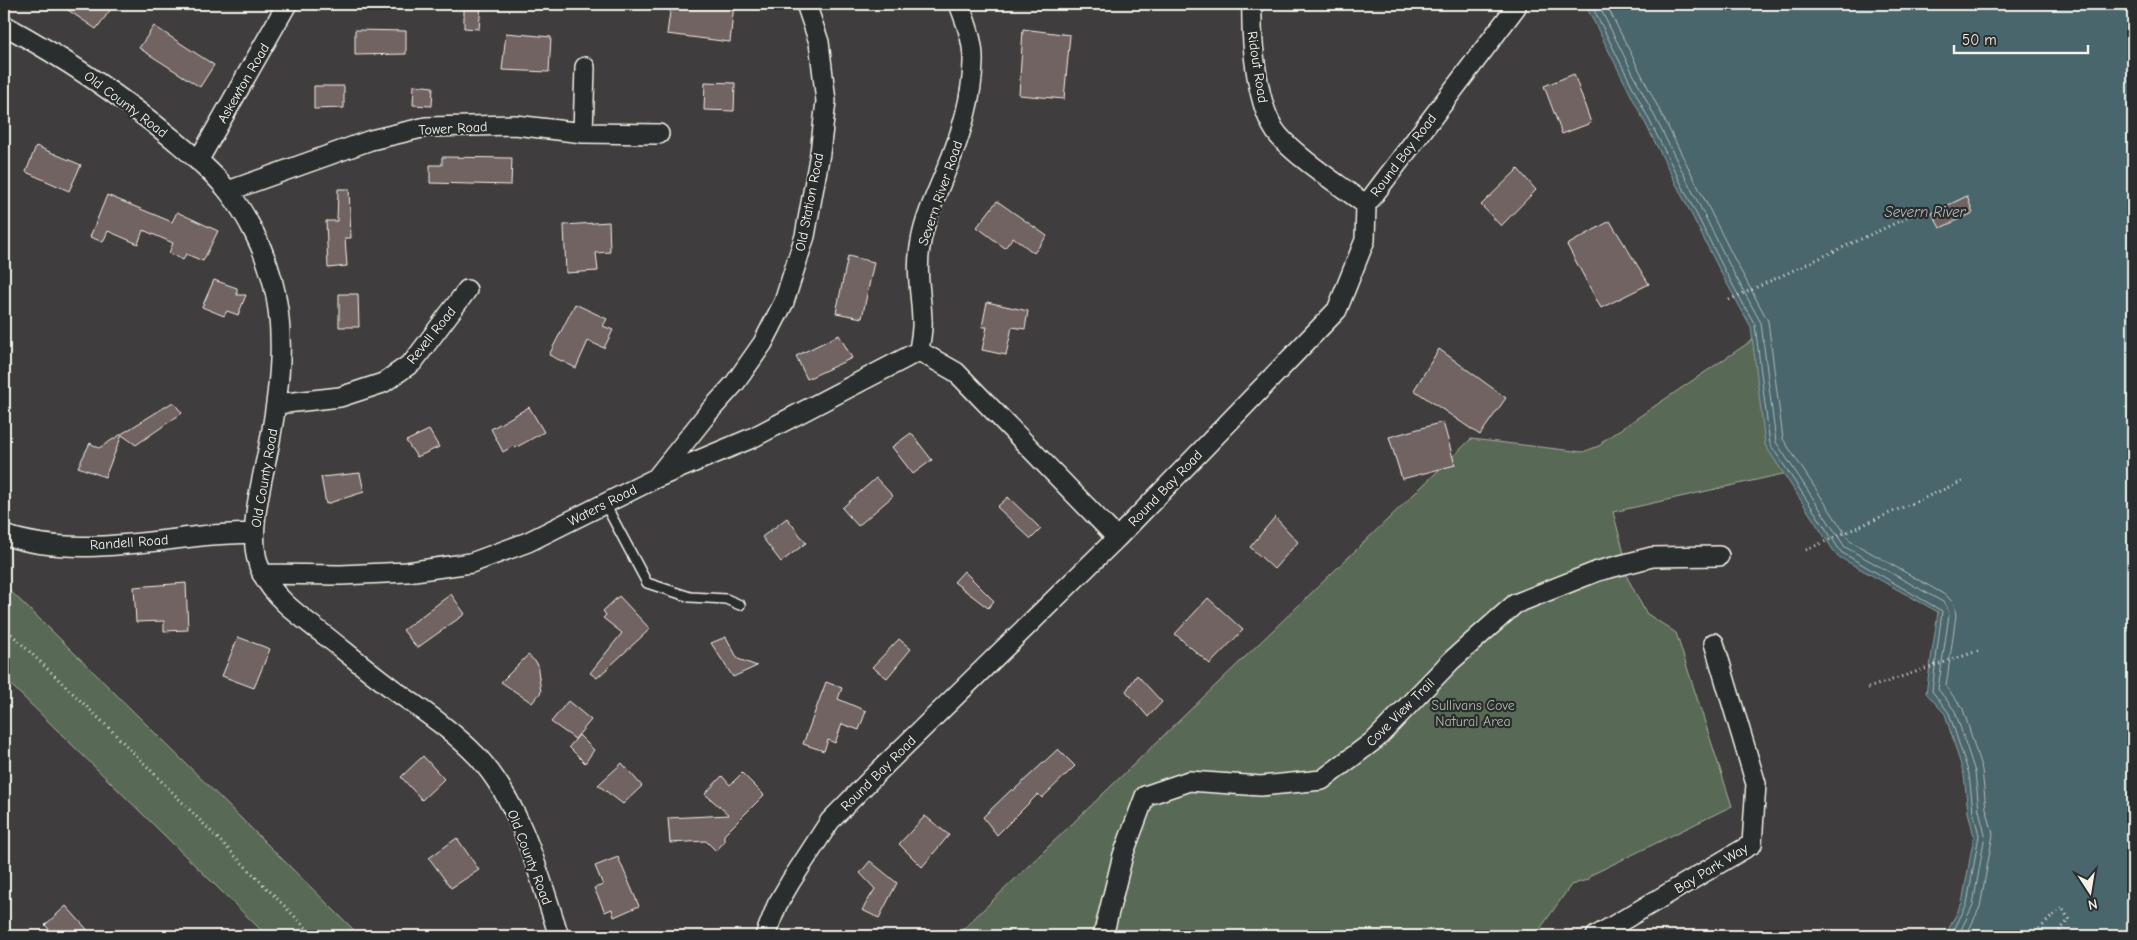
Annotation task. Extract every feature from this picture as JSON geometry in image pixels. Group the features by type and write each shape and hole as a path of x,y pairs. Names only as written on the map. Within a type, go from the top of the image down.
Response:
{"street":[{"name":"Askewton Road","path":"198,161 288,4"},
{"name":"Old Station Road","path":"656,478 708,413 735,383 763,343 784,302 805,236 820,152 826,101 818,42 806,4"},
{"name":"Severn River Road","path":"919,351 922,322 917,277 921,240 934,200 955,149 967,110 971,88 973,61 967,24 959,4"},
{"name":"Ridout Road","path":"1252,4 1251,31 1258,80 1266,110 1278,135 1296,152 1366,205"},
{"name":"Round Bay Road","path":"765,936 791,881 830,821 878,771 1117,538 1337,310 1365,240 1366,205 1516,7"},
{"name":"Old County Road","path":"4,25 77,67 124,100 198,161 228,191 248,223 272,279 280,337 277,404 264,478 257,503 254,533 257,559 262,574 287,606 399,694 439,722 478,757 503,791 516,816 560,936"},
{"path":"584,133 585,67"},
{"name":"Tower Road","path":"228,191 371,140 426,127 515,125 584,133 659,134"},
{"name":"Revell Road","path":"277,404 340,397 383,383 413,362 467,290"},
{"name":"Waters Road","path":"262,574 341,575 407,572 471,563 528,542 656,478 752,438 919,351"},
{"path":"919,351 956,372 1117,538"},
{"name":"Randell Road","path":"4,535 24,542 70,546 128,544 204,535 254,533"},
{"name":"Cove View Trail","path":"1103,936 1123,855 1145,796 1189,781 1261,786 1322,780 1376,739 1451,661 1515,604 1598,571 1652,557 1719,556"},
{"name":"Bay Park Way","path":"1596,936 1752,844 1756,784 1714,643"}],"lane":[{"path":"605,504 647,583 690,597 726,599 740,605"}],"path":[{"path":"1729,300 1926,209"},
{"path":"1806,550 1965,480"},
{"path":"4,627 111,730 314,936"},
{"path":"1868,688 1978,650"},
{"path":"2032,936 2062,907 2070,920 2059,931"}],"green space":[{"name":"Sullivans Cove Natural Area","path":"1754,339 1792,472 1613,512 1623,549 1627,577 1646,613 1676,633 1732,806 1591,875 1587,880 1571,885 1535,936 964,936 961,931 1471,439 1583,452 1601,445 1603,441"},
{"path":"4,585 360,936 267,936 4,678"}],"water":[{"name":"Severn River","path":"1585,4 2133,4 2133,936 1945,936 1962,903 1974,836 1968,812 1964,775 1945,714 1926,693 1938,612 1837,556 1765,445 1751,327 1720,271"}],"building":[{"path":"59,4 115,4 96,29"},
{"path":"464,4 481,4 479,29 464,28"},
{"path":"671,4 734,4 730,42 667,34"},
{"path":"154,26 214,65 200,87 139,48"},
{"path":"1023,29 1070,35 1064,99 1019,95"},
{"path":"355,30 406,31 406,54 355,55"},
{"path":"506,33 551,37 549,72 502,70"},
{"path":"1574,74 1591,123 1562,134 1544,86"},
{"path":"705,82 735,83 734,111 704,110"},
{"path":"414,85 433,87 432,106 413,105"},
{"path":"314,86 344,86 344,108 314,109"},
{"path":"36,146 81,165 69,191 26,172"},
{"path":"442,157 512,158 511,185 430,183 430,165 442,165"},
{"path":"1518,169 1536,190 1501,226 1481,205"},
{"path":"338,189 349,189 351,238 345,238 347,266 328,268 326,221 337,221"},
{"path":"107,195 172,222 177,212 218,231 203,261 186,254 183,260 169,253 173,243 143,230 138,244 108,231 103,242 90,237"},
{"path":"1967,196 1973,213 1940,228 1932,213"},
{"path":"997,201 1047,236 1034,253 1013,237 1005,248 977,227"},
{"path":"1610,221 1649,284 1601,308 1567,245"},
{"path":"609,222 610,252 596,253 598,271 566,273 564,225"},
{"path":"848,256 874,262 862,318 836,313"},
{"path":"214,280 237,288 237,295 246,295 238,315 227,311 224,316 202,307"},
{"path":"339,294 358,294 359,327 339,327"},
{"path":"987,302 1028,311 1025,329 1012,327 1006,355 982,350 987,327 982,327"},
{"path":"575,304 607,319 603,326 613,330 604,348 588,341 576,368 549,355"},
{"path":"839,335 852,358 807,379 796,356"},
{"path":"1439,349 1506,398 1480,435 1414,390"},
{"path":"173,402 182,413 136,445 122,435 105,477 78,467 90,443 99,448"},
{"path":"529,407 544,432 515,448 513,446 503,452 491,429"},
{"path":"1443,422 1455,465 1402,479 1389,437"},
{"path":"429,430 439,447 417,457 406,441"},
{"path":"911,433 932,460 913,474 892,447"},
{"path":"360,473 364,492 326,504 321,477"},
{"path":"876,478 893,496 858,526 842,508"},
{"path":"1008,497 1041,529 1031,539 997,507"},
{"path":"1275,517 1298,542 1274,569 1250,547"},
{"path":"787,518 806,543 781,562 762,537"},
{"path":"964,571 994,601 988,608 954,582"},
{"path":"186,583 188,630 164,631 164,621 136,622 134,587"},
{"path":"451,594 465,614 417,648 403,630"},
{"path":"619,596 650,629 597,678 590,673 622,633 603,618 606,615 603,611"},
{"path":"1208,598 1243,630 1210,664 1175,634"},
{"path":"238,637 270,649 254,688 222,676"},
{"path":"726,637 738,659 757,666 733,677 711,643"},
{"path":"899,639 911,649 887,678 872,667"},
{"path":"528,655 537,663 541,692 532,703 501,682"},
{"path":"1137,675 1162,702 1148,717 1126,691"},
{"path":"826,682 842,688 838,699 866,711 859,730 842,724 835,743 828,740 824,751 803,744"},
{"path":"568,701 591,720 575,739 551,722"},
{"path":"579,735 594,750 585,763 569,747"},
{"path":"1058,749 1075,766 1042,798 1038,794 997,835 983,817"},
{"path":"423,756 444,779 422,800 401,777"},
{"path":"622,763 642,786 623,804 598,785"},
{"path":"742,773 764,795 724,835 724,842 716,851 706,841 670,843 668,818 729,815 705,794 722,776 730,785"},
{"path":"925,816 949,835 922,867 899,844"},
{"path":"457,838 479,870 451,888 429,858"},
{"path":"618,857 639,906 614,917 612,909 605,912 594,888 603,885 595,866"},
{"path":"870,861 897,883 879,918 862,910 875,889 860,873"},
{"path":"66,906 93,936 56,936 45,925"}]}
